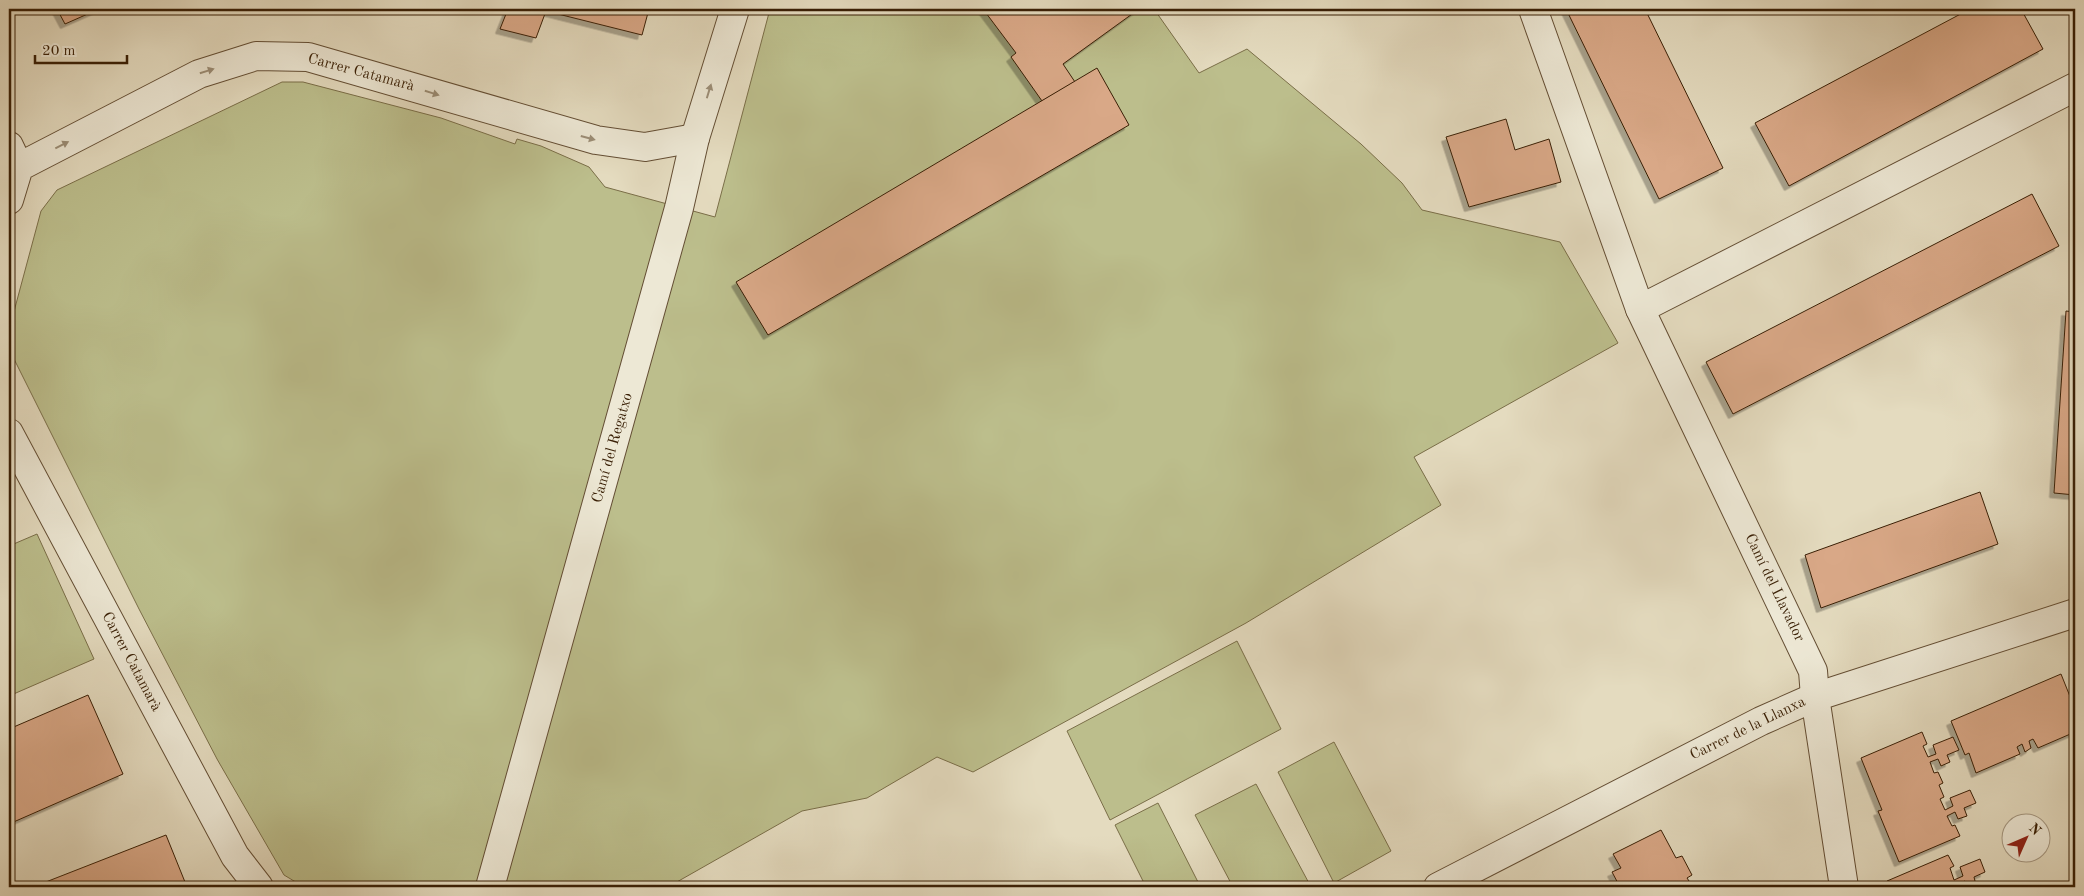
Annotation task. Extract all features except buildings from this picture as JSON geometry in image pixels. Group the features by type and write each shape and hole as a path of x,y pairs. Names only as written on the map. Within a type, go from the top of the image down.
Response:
{"street":[{"name":"Camí del Regatxo","path":"490,887 679,208 695,138 735,9"},
{"name":"Camí del Llavador","path":"1533,9 1640,308 1813,671 1815,697 1844,887"},
{"name":"Carrer Catamarà","path":"9,200 14,156 198,74 256,56 308,57 596,140 645,147 695,138"},
{"path":"1640,308 2075,87"},
{"name":"Carrer Catamarà","path":"9,433 235,856 259,887"},
{"name":"Carrer de la Llanxa","path":"1438,887 1761,720 1815,697 2075,613"}],"green space":[{"path":"770,9 1154,9 1199,73 1247,49 1361,144 1402,183 1422,210 1560,242 1618,343 1414,457 1441,505 1246,623 973,772 937,757 867,798 802,811 668,887 304,887 284,875 217,759 139,609 9,349 9,330 41,211 57,190 282,82 303,82 441,118 515,144 517,139 541,146 589,167 605,187 715,217"},
{"path":"37,534 94,659 9,696 9,546"},
{"path":"1237,641 1281,729 1110,820 1067,731"},
{"path":"1334,742 1391,851 1334,883 1278,772"},
{"path":"1256,784 1311,887 1233,887 1195,815"},
{"path":"1158,803 1199,884 1194,887 1146,887 1115,825"}]}
